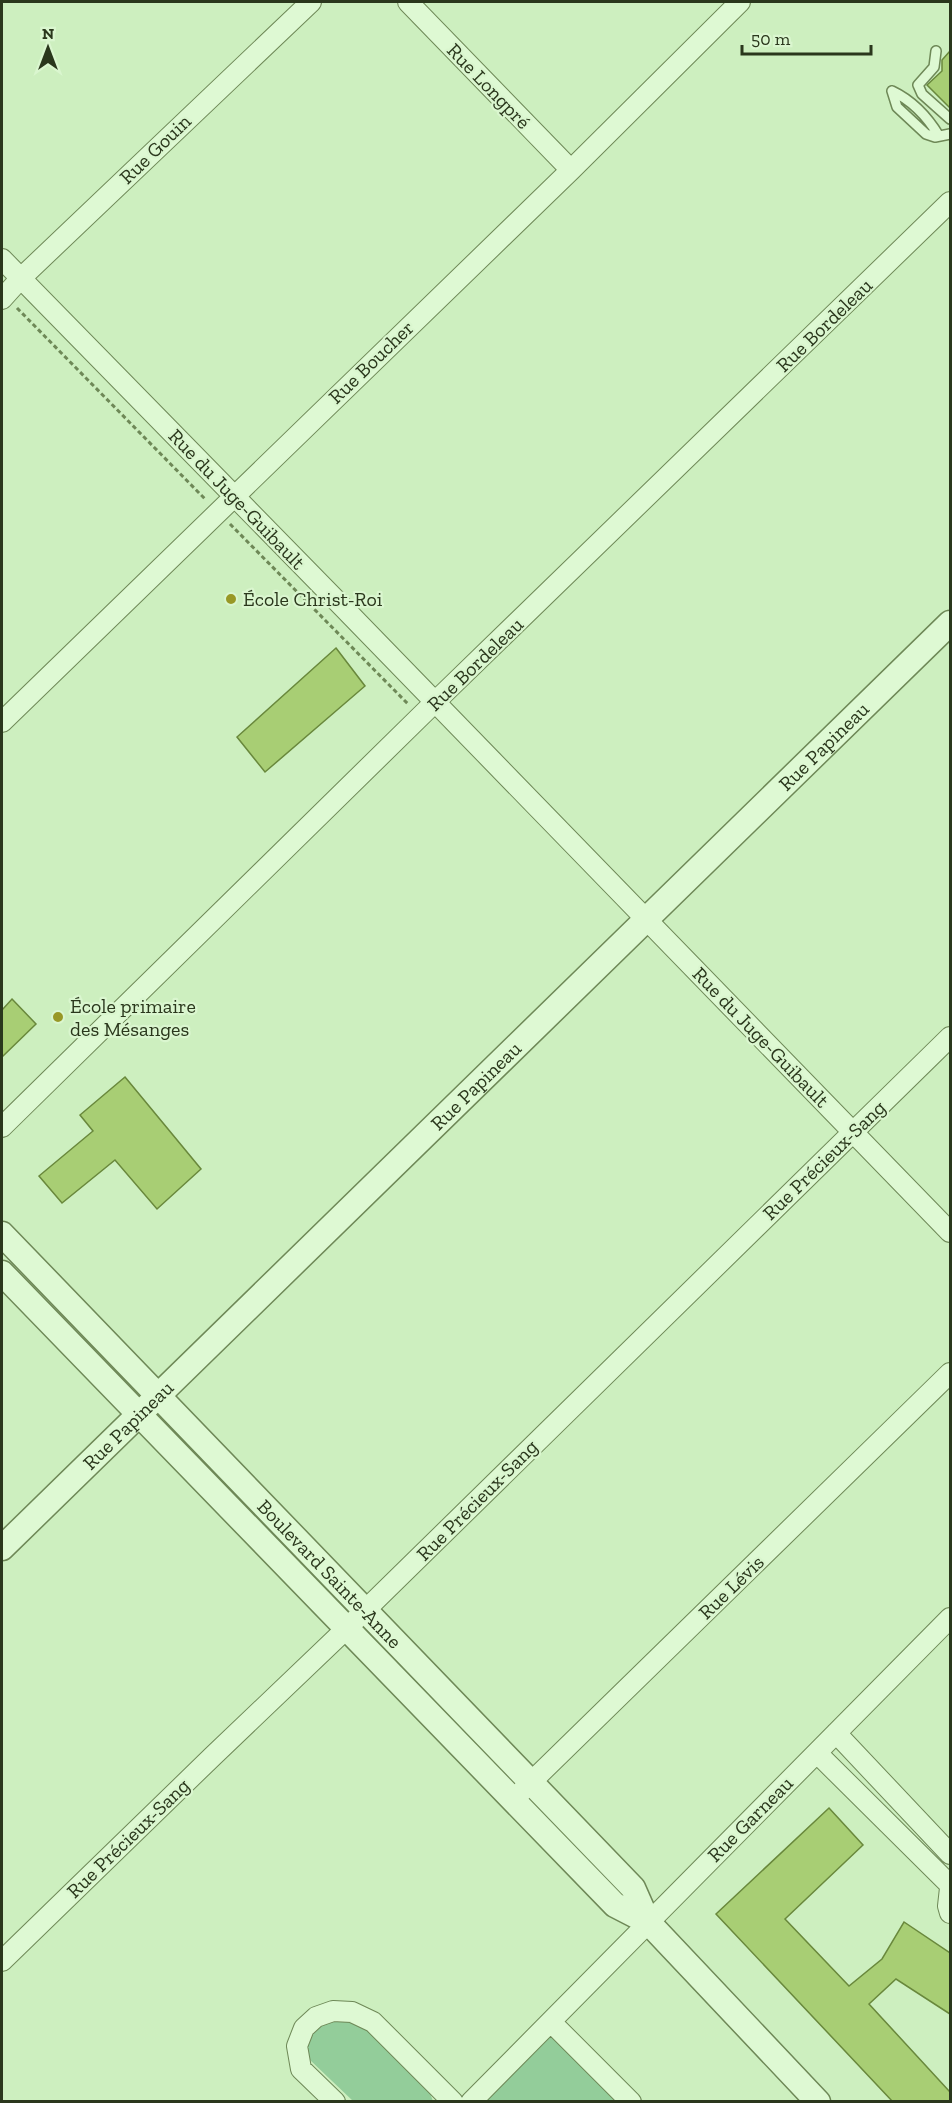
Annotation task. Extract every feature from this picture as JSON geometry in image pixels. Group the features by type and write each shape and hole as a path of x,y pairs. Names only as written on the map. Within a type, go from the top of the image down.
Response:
{"street":[{"name":"Rue Gouin","path":"3,297 311,2"},
{"name":"Rue Longpré","path":"408,2 571,170"},
{"name":"Rue Boucher","path":"2,722 571,170 740,2"},
{"name":"Rue Bordeleau","path":"2,1128 435,702 951,202"},
{"name":"Rue du Juge-Guibault","path":"2,259 951,1232"},
{"name":"Rue Papineau","path":"2,1548 951,623"},
{"name":"Rue Précieux-Sang","path":"2,1961 365,1611 951,1037"},
{"name":"Boulevard Sainte-Anne","path":"2,1234 633,1888 648,1922"},
{"name":"Boulevard Sainte-Anne","path":"2,1274 512,1801 615,1905 648,1922 818,2102"},
{"name":"Rue Lévis","path":"512,1801 951,1373"},
{"name":"Rue Garneau","path":"471,2102 951,1618"},
{"path":"836,1733 951,1854"},
{"path":"817,1753 951,1886 948,1906 951,1913"},
{"path":"335,2102 301,2069 297,2046 304,2028 316,2017 333,2011 352,2012 373,2022 453,2102"},
{"path":"551,2022 631,2102"}],"lane":[{"path":"936,51 934,67 918,85 922,94 951,119"},
{"path":"892,91 897,107 926,134 939,136 951,134"}],"path":[{"name":"Rue du Juge-Guibault","path":"3,297 212,506"},
{"name":"Rue du Juge-Guibault","path":"228,523 421,716"}],"green space":[{"path":"339,2018 363,2026 428,2088 433,2101 353,2101 310,2060 306,2050 312,2033 323,2019"},
{"path":"550,2034 618,2102 481,2102"}],"building":[{"path":"950,51 950,108 927,85 942,71 942,60"},
{"path":"336,648 365,686 265,772 237,737"},
{"path":"12,999 36,1024 2,1057 2,1010"},
{"path":"125,1077 201,1169 157,1209 115,1160 62,1203 39,1176 93,1131 80,1115"},
{"path":"829,1808 863,1845 785,1919 849,1986 882,1959 904,1922 950,1953 950,2014 896,1979 869,2004 950,2092 950,2102 893,2102 716,1914"}],"place":[{"name":"École Christ-Roi","path":"231,599"},
{"name":"École primaire des Mésanges","path":"58,1017"}]}
